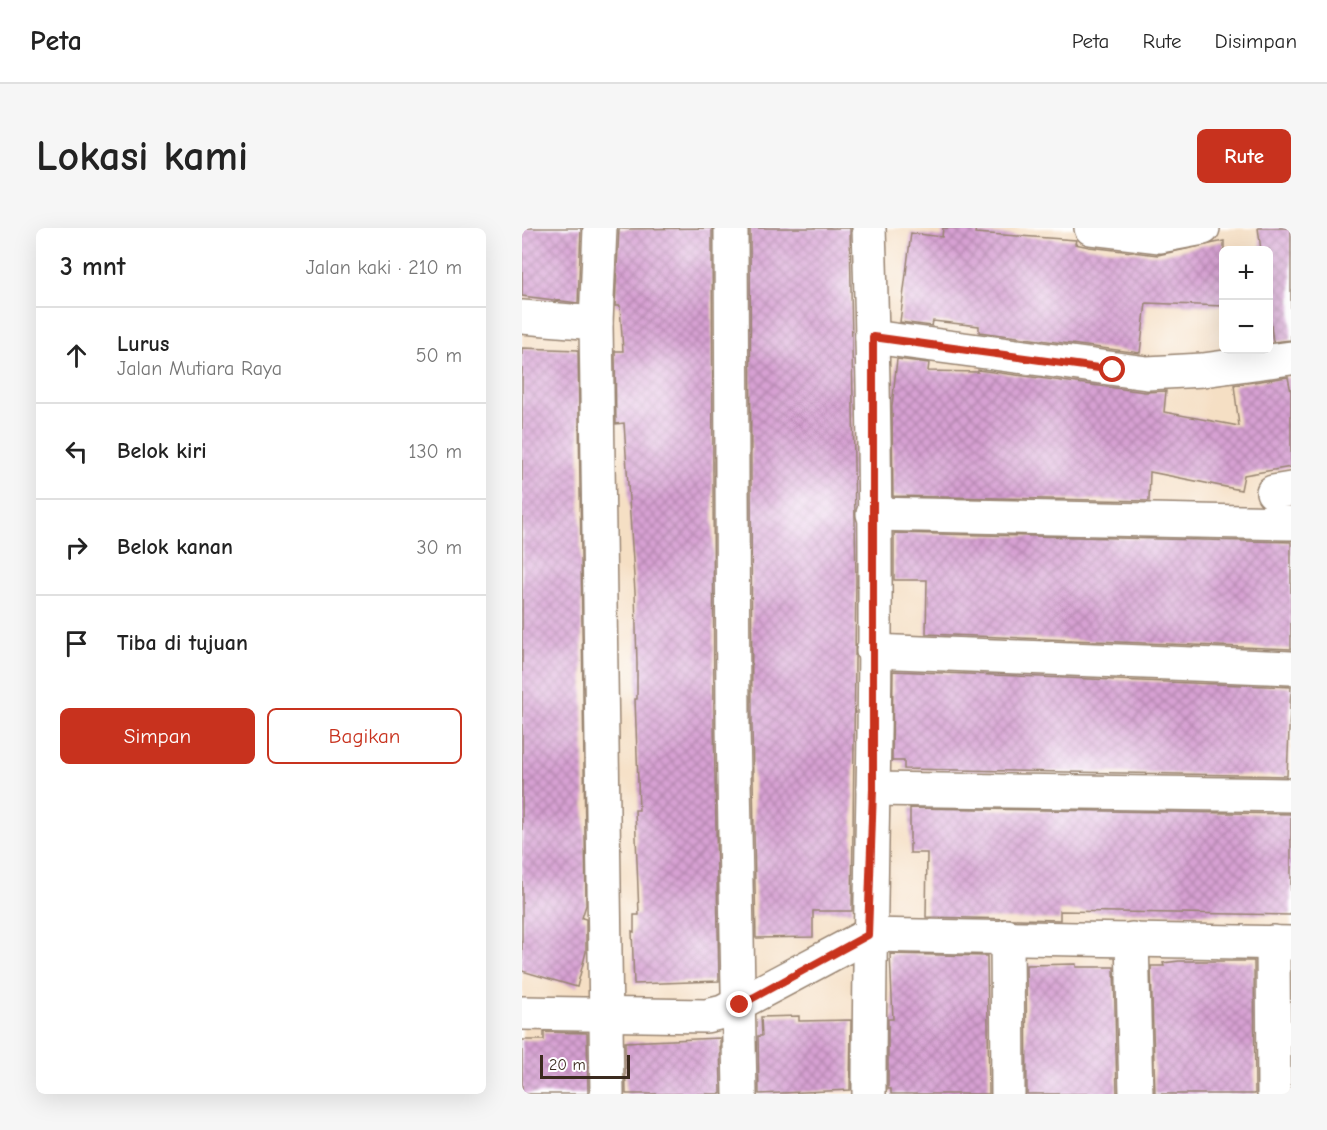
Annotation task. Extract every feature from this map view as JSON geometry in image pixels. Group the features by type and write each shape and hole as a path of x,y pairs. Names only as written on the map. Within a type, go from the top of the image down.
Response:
{"street":[{"path":"600,228 596,323 607,1094"},
{"path":"732,228 733,726 740,1094"},
{"path":"869,228 873,337 873,789 868,935 869,1094"},
{"path":"1091,228 1160,236 1203,228"},
{"path":"522,317 596,323"},
{"path":"873,337 1147,373 1203,370 1291,358"},
{"path":"873,514 1291,523"},
{"path":"873,651 1291,668"},
{"path":"873,789 1291,795"},
{"path":"522,1013 706,1016 740,1005 868,935 1282,942 1274,1094"},
{"path":"1007,936 1008,1094"},
{"path":"1132,939 1136,1094"}],"building":[{"path":"522,228 581,228 578,303 522,296"},
{"path":"712,228 714,726 719,981 634,984 632,931 634,932 634,915 639,915 635,810 639,810 635,699 637,699 637,664 635,592 624,423 616,424 615,351 623,351 620,306 615,306 619,229"},
{"path":"750,228 850,228 856,579 852,911 813,911 813,937 756,938 752,726"},
{"path":"943,228 976,228 975,233 1076,240 1075,244 1089,247 1158,255 1224,241 1224,246 1219,246 1219,306 1146,303 1140,353 979,332 979,326 933,321 932,326 900,322 911,233 942,237"},
{"path":"1258,228 1291,228 1291,340 1273,342 1273,246 1260,246"},
{"path":"522,348 578,350 586,905 582,918 586,919 586,952 577,987 522,971"},
{"path":"897,359 929,363 928,371 978,372 978,370 1145,392 1166,391 1164,412 1239,426 1234,385 1288,377 1291,392 1291,467 1244,475 1241,490 1150,472 1149,501 893,496 892,406"},
{"path":"894,533 1291,542 1291,649 926,634 927,580 894,580"},
{"path":"893,671 1291,687 1287,776 904,769 904,761 892,761"},
{"path":"910,808 1291,814 1291,915 1060,911 1060,920 926,917 927,853 910,853"},
{"path":"890,954 987,956 989,1094 891,1094 891,1089 888,1089 888,1019 893,1019"},
{"path":"1254,961 1255,1094 1155,1094 1151,966 1164,966 1163,963"},
{"path":"1076,964 1076,967 1114,967 1117,1094 1027,1094 1026,965"},
{"path":"799,1016 799,1021 851,1020 850,1090 759,1094 758,1036 762,1036 761,1017"},
{"path":"544,1032 587,1033 588,1094 522,1094 522,1040 544,1040"},
{"path":"720,1038 721,1094 626,1094 625,1042"}],"route":[{"path":"740,1005 868,935 873,789 873,337 1113,370"}]}
